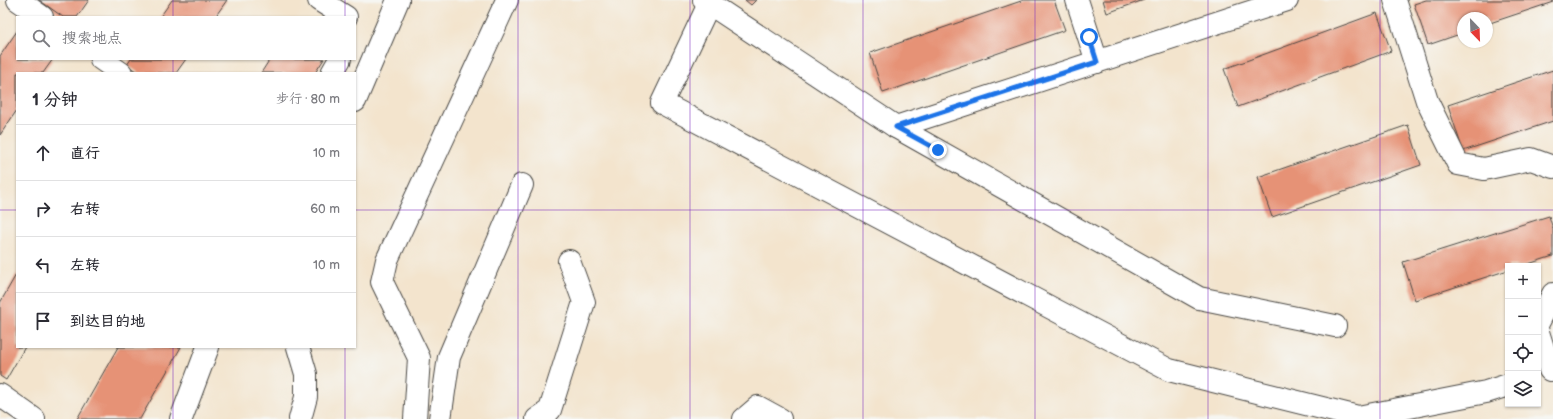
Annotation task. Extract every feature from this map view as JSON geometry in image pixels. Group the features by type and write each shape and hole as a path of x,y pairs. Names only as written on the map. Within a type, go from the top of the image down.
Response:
{"street":[{"path":"18,0 41,16"},
{"path":"319,0 344,16"},
{"path":"356,99 398,0"},
{"path":"415,419 418,358 382,282 387,260 507,0"},
{"path":"1077,0 1097,62"},
{"path":"896,127 1287,0"},
{"path":"1395,0 1427,101 1458,164 1484,169 1531,159 1553,168"},
{"path":"1335,326 1199,298 896,127 706,2 662,102 1169,370 1358,417 1486,392 1505,386"},
{"path":"102,60 120,72"},
{"path":"333,72 339,60"},
{"path":"440,419 449,357 522,185"},
{"path":"537,419 550,410 584,302 569,262"},
{"path":"1541,317 1553,294"},
{"path":"1539,335 1547,372"},
{"path":"181,419 208,348"},
{"path":"298,348 306,374 306,397 300,419"},
{"path":"0,395 34,419"},
{"path":"744,419 758,406 780,419"}],"building":[{"path":"39,0 89,0 78,16 62,16"},
{"path":"172,0 227,0 216,16 161,16"},
{"path":"745,0 756,0 751,5"},
{"path":"1024,0 1054,0 1065,30 883,93 870,53"},
{"path":"1103,0 1144,0 1107,13"},
{"path":"1426,0 1553,0 1553,2 1493,22 1493,12 1457,12 1457,35 1428,45 1414,4"},
{"path":"1377,13 1391,51 1238,107 1224,69"},
{"path":"16,32 16,60 52,60 44,72 16,72 16,111 0,135 0,56"},
{"path":"130,60 185,60 177,72 138,72 127,65"},
{"path":"269,60 323,60 316,72 262,72"},
{"path":"1553,70 1553,121 1463,151 1448,105"},
{"path":"1408,125 1421,165 1272,217 1258,177"},
{"path":"1549,216 1553,229 1553,256 1531,263 1505,263 1505,271 1415,300 1403,262"},
{"path":"16,275 16,348 24,348 6,380 0,376 0,303"},
{"path":"117,348 180,348 140,419 77,419"}],"route":[{"path":"938,150 896,127 1097,62 1089,37"}]}
